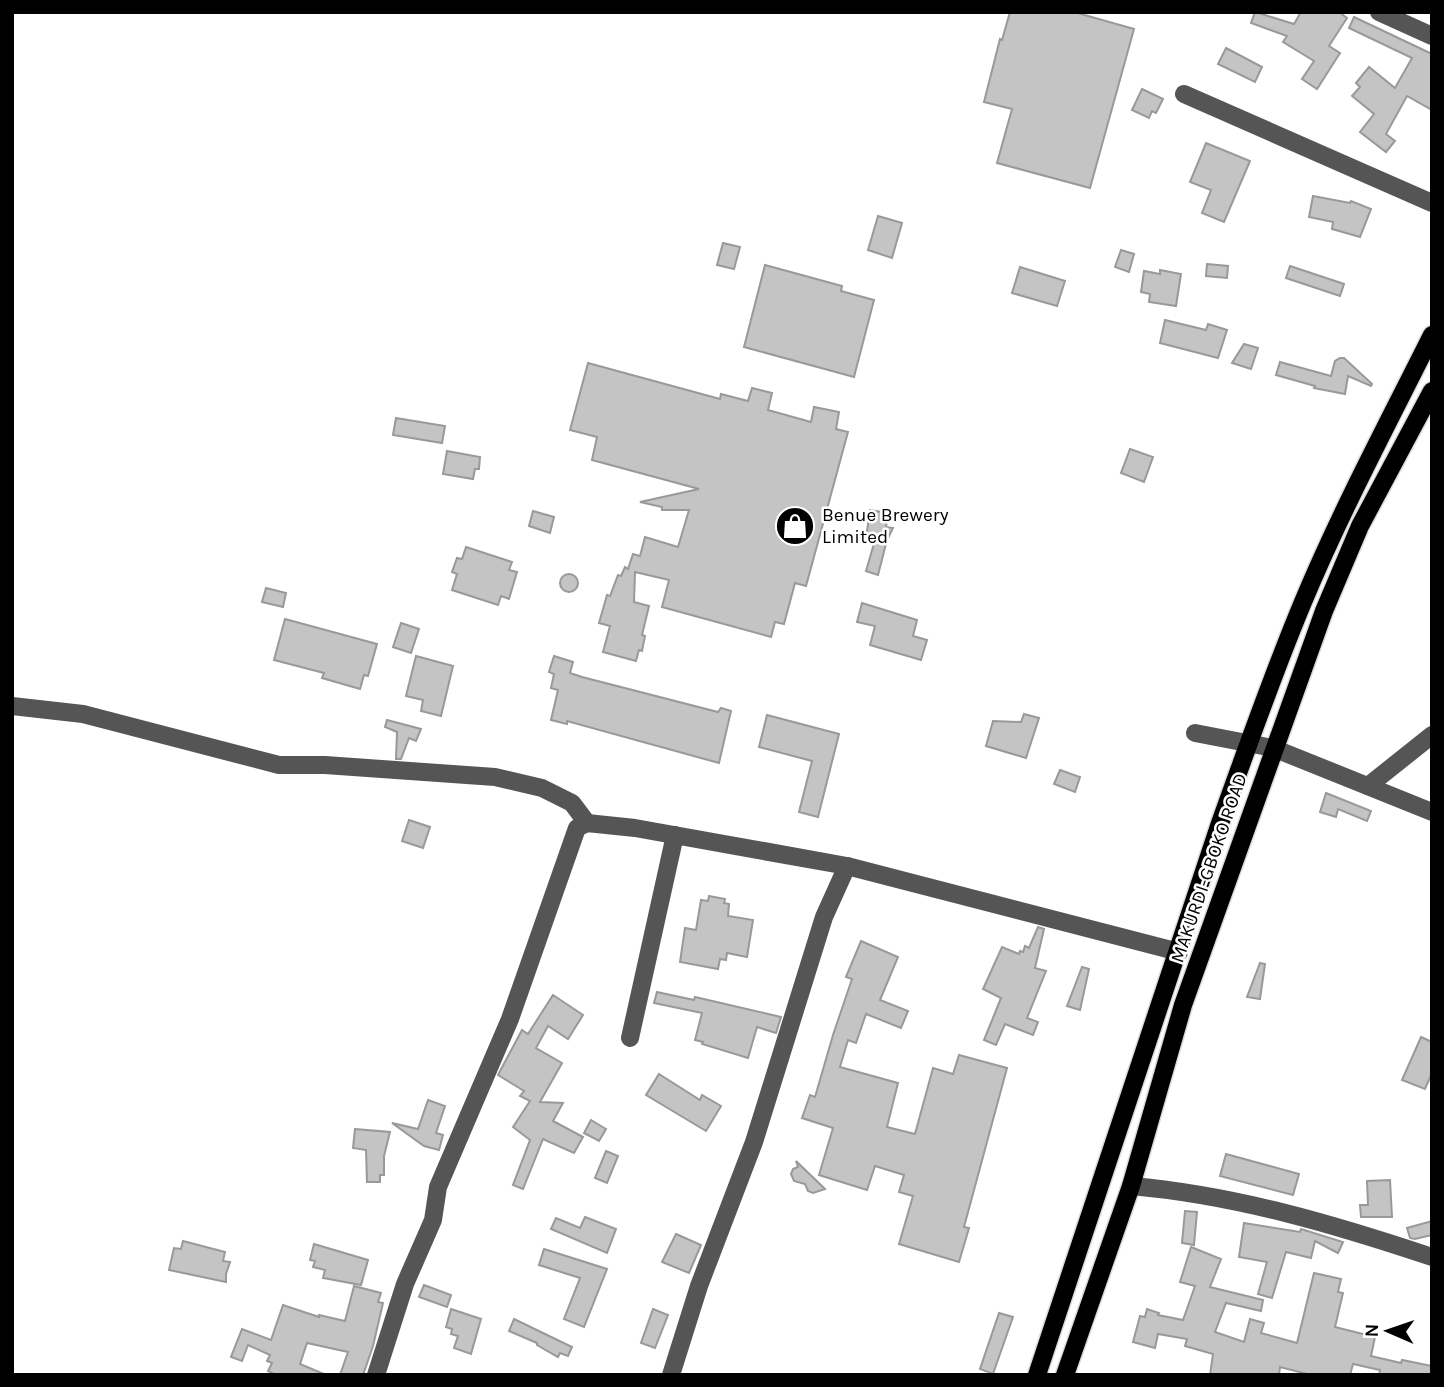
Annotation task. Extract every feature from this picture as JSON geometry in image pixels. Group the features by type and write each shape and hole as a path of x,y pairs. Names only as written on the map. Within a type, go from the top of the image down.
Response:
{"main road":[{"path":"1037,1375 1249,742 1318,567 1432,335"},
{"name":"MAKURDI-GBOKO ROAD","path":"1065,1375 1131,1186 1183,1006 1324,611 1360,526 1432,391"}],"street":[{"path":"1379,12 1432,36"},
{"path":"1184,94 1432,203"},
{"path":"12,706 83,714 279,765 325,765 495,777 542,788 572,803 587,823"},
{"path":"1195,733 1273,748 1432,812"},
{"path":"1368,786 1432,735"},
{"path":"376,1375 405,1284 433,1220 439,1187 510,1019 577,828 587,823 635,828 847,866 1179,952"},
{"path":"630,1038 675,835"},
{"path":"671,1375 699,1286 754,1142 824,917 847,866"},
{"path":"1131,1186 1175,1190 1245,1202 1329,1224 1432,1257"}],"building":[{"path":"1010,12 1074,12 1134,29 1090,188 997,163 1012,109 984,102 1000,39 1002,40"},
{"path":"1255,12 1294,24 1301,12 1339,12 1347,18 1329,46 1340,53 1317,89 1302,79 1314,61 1283,42 1287,36 1251,23"},
{"path":"1354,17 1432,54 1432,110 1407,96 1386,134 1395,141 1386,152 1360,132 1374,114 1352,96 1360,87 1356,83 1369,67 1395,88 1412,58 1349,28"},
{"path":"1226,48 1262,67 1255,82 1218,64"},
{"path":"1142,89 1163,99 1156,113 1152,111 1149,118 1132,110"},
{"path":"1206,143 1250,161 1224,222 1202,213 1211,190 1190,182"},
{"path":"1313,196 1350,203 1351,201 1371,209 1360,237 1332,229 1333,222 1309,217"},
{"path":"878,216 902,223 892,258 868,250"},
{"path":"723,243 740,247 734,269 717,265"},
{"path":"1121,250 1134,254 1129,272 1115,267"},
{"path":"1207,264 1228,266 1227,278 1206,276"},
{"path":"765,265 842,286 841,291 874,300 854,377 744,347"},
{"path":"1290,266 1344,284 1340,296 1286,278"},
{"path":"1020,267 1065,281 1057,306 1012,293"},
{"path":"1160,270 1181,274 1176,306 1149,302 1150,294 1141,292 1144,271 1160,274"},
{"path":"1165,320 1206,330 1208,324 1227,330 1218,358 1160,343"},
{"path":"1244,344 1258,348 1251,369 1232,363"},
{"path":"1344,358 1372,384 1371,386 1348,376 1345,394 1314,388 1315,386 1276,375 1280,362 1331,376 1335,361"},
{"path":"588,363 720,399 721,394 748,401 752,388 772,393 768,410 811,422 814,407 839,412 836,429 848,432 806,586 795,583 784,624 775,622 771,637 662,607 669,580 635,572 634,602 649,606 642,635 645,636 642,651 639,650 636,661 603,652 610,626 599,623 607,595 610,596 618,575 621,576 625,567 628,569 633,554 640,556 645,537 678,547 689,510 662,510 662,507 640,502 699,489 592,460 597,437 570,430"},
{"path":"396,418 445,426 442,443 393,435"},
{"path":"1130,449 1153,457 1144,482 1121,473"},
{"path":"447,451 480,457 479,469 475,469 473,479 443,474"},
{"path":"870,510 888,513 886,527 893,528 878,575 866,571 875,540 866,538"},
{"path":"533,511 554,517 550,533 529,526"},
{"path":"466,547 512,562 509,570 517,572 509,599 501,596 498,605 452,590 457,574 452,572 457,558 462,559"},
{"path":"565,574 573,574 578,583 576,590 565,592 560,587 560,579"},
{"path":"266,588 286,593 283,607 262,602"},
{"path":"862,603 917,620 913,636 927,640 921,660 870,645 875,626 857,622"},
{"path":"285,619 377,644 368,676 364,675 360,689 322,678 324,673 274,660"},
{"path":"401,623 419,629 411,653 393,647"},
{"path":"416,656 453,666 441,716 421,711 423,700 406,696"},
{"path":"554,656 573,662 570,673 582,677 718,712 721,708 731,711 719,763 567,721 567,724 551,720 558,690 551,688 554,674 549,672"},
{"path":"1024,714 1039,718 1026,758 986,746 993,721 1021,722"},
{"path":"767,715 839,734 818,817 799,812 812,761 759,747"},
{"path":"387,720 421,729 416,741 409,738 401,759 396,759 397,732 385,727"},
{"path":"1060,770 1080,777 1075,792 1054,784"},
{"path":"1326,793 1371,811 1367,821 1338,809 1336,817 1320,812"},
{"path":"409,820 430,827 423,848 402,841"},
{"path":"709,896 725,899 724,903 729,904 728,916 753,920 747,957 727,953 726,960 720,959 718,969 680,962 685,928 696,930 701,900 708,901"},
{"path":"1038,927 1044,929 1035,968 1046,971 1027,1018 1038,1022 1033,1035 1005,1024 996,1045 984,1040 1001,998 983,989 1002,947 1019,954 1020,951 1023,952 1025,946 1029,948"},
{"path":"861,941 898,957 880,1000 908,1011 901,1028 866,1014 856,1043 848,1040 840,1067 898,1083 887,1127 915,1134 933,1068 953,1074 959,1055 1007,1068 964,1227 969,1228 959,1262 899,1244 913,1196 899,1192 904,1175 875,1166 867,1190 819,1175 833,1128 802,1118 810,1095 815,1097 852,979 846,977"},
{"path":"1260,963 1265,964 1260,999 1247,997"},
{"path":"1082,967 1089,969 1080,1010 1067,1006"},
{"path":"657,992 694,1000 695,997 781,1017 776,1033 757,1027 748,1058 695,1040 702,1013 654,1003"},
{"path":"553,995 583,1015 568,1039 548,1026 536,1048 562,1063 540,1102 563,1103 553,1121 583,1137 574,1153 543,1139 523,1189 513,1185 530,1140 513,1127 530,1101 520,1096 524,1091 498,1075 522,1030 528,1034"},
{"path":"1421,1037 1432,1042 1432,1073 1425,1089 1402,1080"},
{"path":"659,1074 700,1100 702,1095 721,1106 706,1131 646,1095"},
{"path":"428,1100 445,1106 436,1133 443,1135 439,1150 424,1146 392,1123 418,1129"},
{"path":"591,1120 606,1129 599,1141 584,1133"},
{"path":"355,1129 390,1132 384,1156 384,1175 380,1175 380,1182 367,1182 366,1150 353,1148"},
{"path":"606,1151 618,1156 607,1183 595,1178"},
{"path":"1226,1154 1299,1174 1293,1195 1220,1176"},
{"path":"796,1161 825,1189 813,1193 808,1191 805,1184 794,1181 791,1174 793,1169 798,1167"},
{"path":"1390,1180 1392,1217 1361,1217 1360,1205 1368,1205 1367,1181"},
{"path":"1185,1211 1197,1212 1194,1245 1182,1243"},
{"path":"585,1217 616,1229 607,1253 551,1229 556,1218 580,1228"},
{"path":"1432,1221 1432,1235 1410,1238 1407,1228"},
{"path":"1244,1223 1300,1232 1301,1229 1343,1242 1338,1253 1315,1241 1311,1258 1286,1252 1272,1298 1258,1294 1267,1262 1239,1257"},
{"path":"676,1234 701,1245 689,1273 662,1262"},
{"path":"183,1241 225,1252 223,1261 230,1262 226,1282 169,1270 174,1248 181,1249"},
{"path":"314,1244 368,1260 361,1285 323,1278 325,1270 313,1267 315,1261 310,1260"},
{"path":"1191,1247 1221,1259 1210,1287 1263,1300 1261,1311 1226,1303 1215,1332 1244,1342 1250,1319 1264,1323 1261,1333 1297,1343 1314,1273 1341,1279 1338,1292 1343,1293 1335,1327 1375,1337 1371,1356 1432,1366 1432,1375 1379,1375 1380,1370 1353,1364 1350,1375 1311,1375 1280,1367 1279,1375 1210,1375 1213,1354 1185,1346 1187,1339 1158,1334 1155,1348 1133,1342 1140,1316 1145,1317 1147,1309 1159,1313 1158,1315 1183,1320 1195,1286 1180,1282"},
{"path":"544,1249 607,1269 584,1327 564,1319 580,1278 539,1265"},
{"path":"424,1285 451,1295 447,1307 419,1297"},
{"path":"354,1286 381,1293 378,1302 383,1303 363,1375 340,1375 348,1352 307,1343 300,1364 326,1375 276,1375 268,1371 272,1363 267,1361 270,1355 248,1345 242,1361 231,1357 242,1329 271,1340 283,1305 319,1317 345,1321"},
{"path":"451,1309 481,1319 471,1354 454,1348 458,1336 451,1334 452,1329 446,1327"},
{"path":"653,1309 668,1315 655,1348 641,1343"},
{"path":"999,1313 1013,1317 993,1374 980,1369"},
{"path":"514,1319 572,1347 568,1356 560,1353 558,1357 537,1343 509,1331"}],"place":[{"name":"Benue Brewery Limited","path":"795,526"}]}
